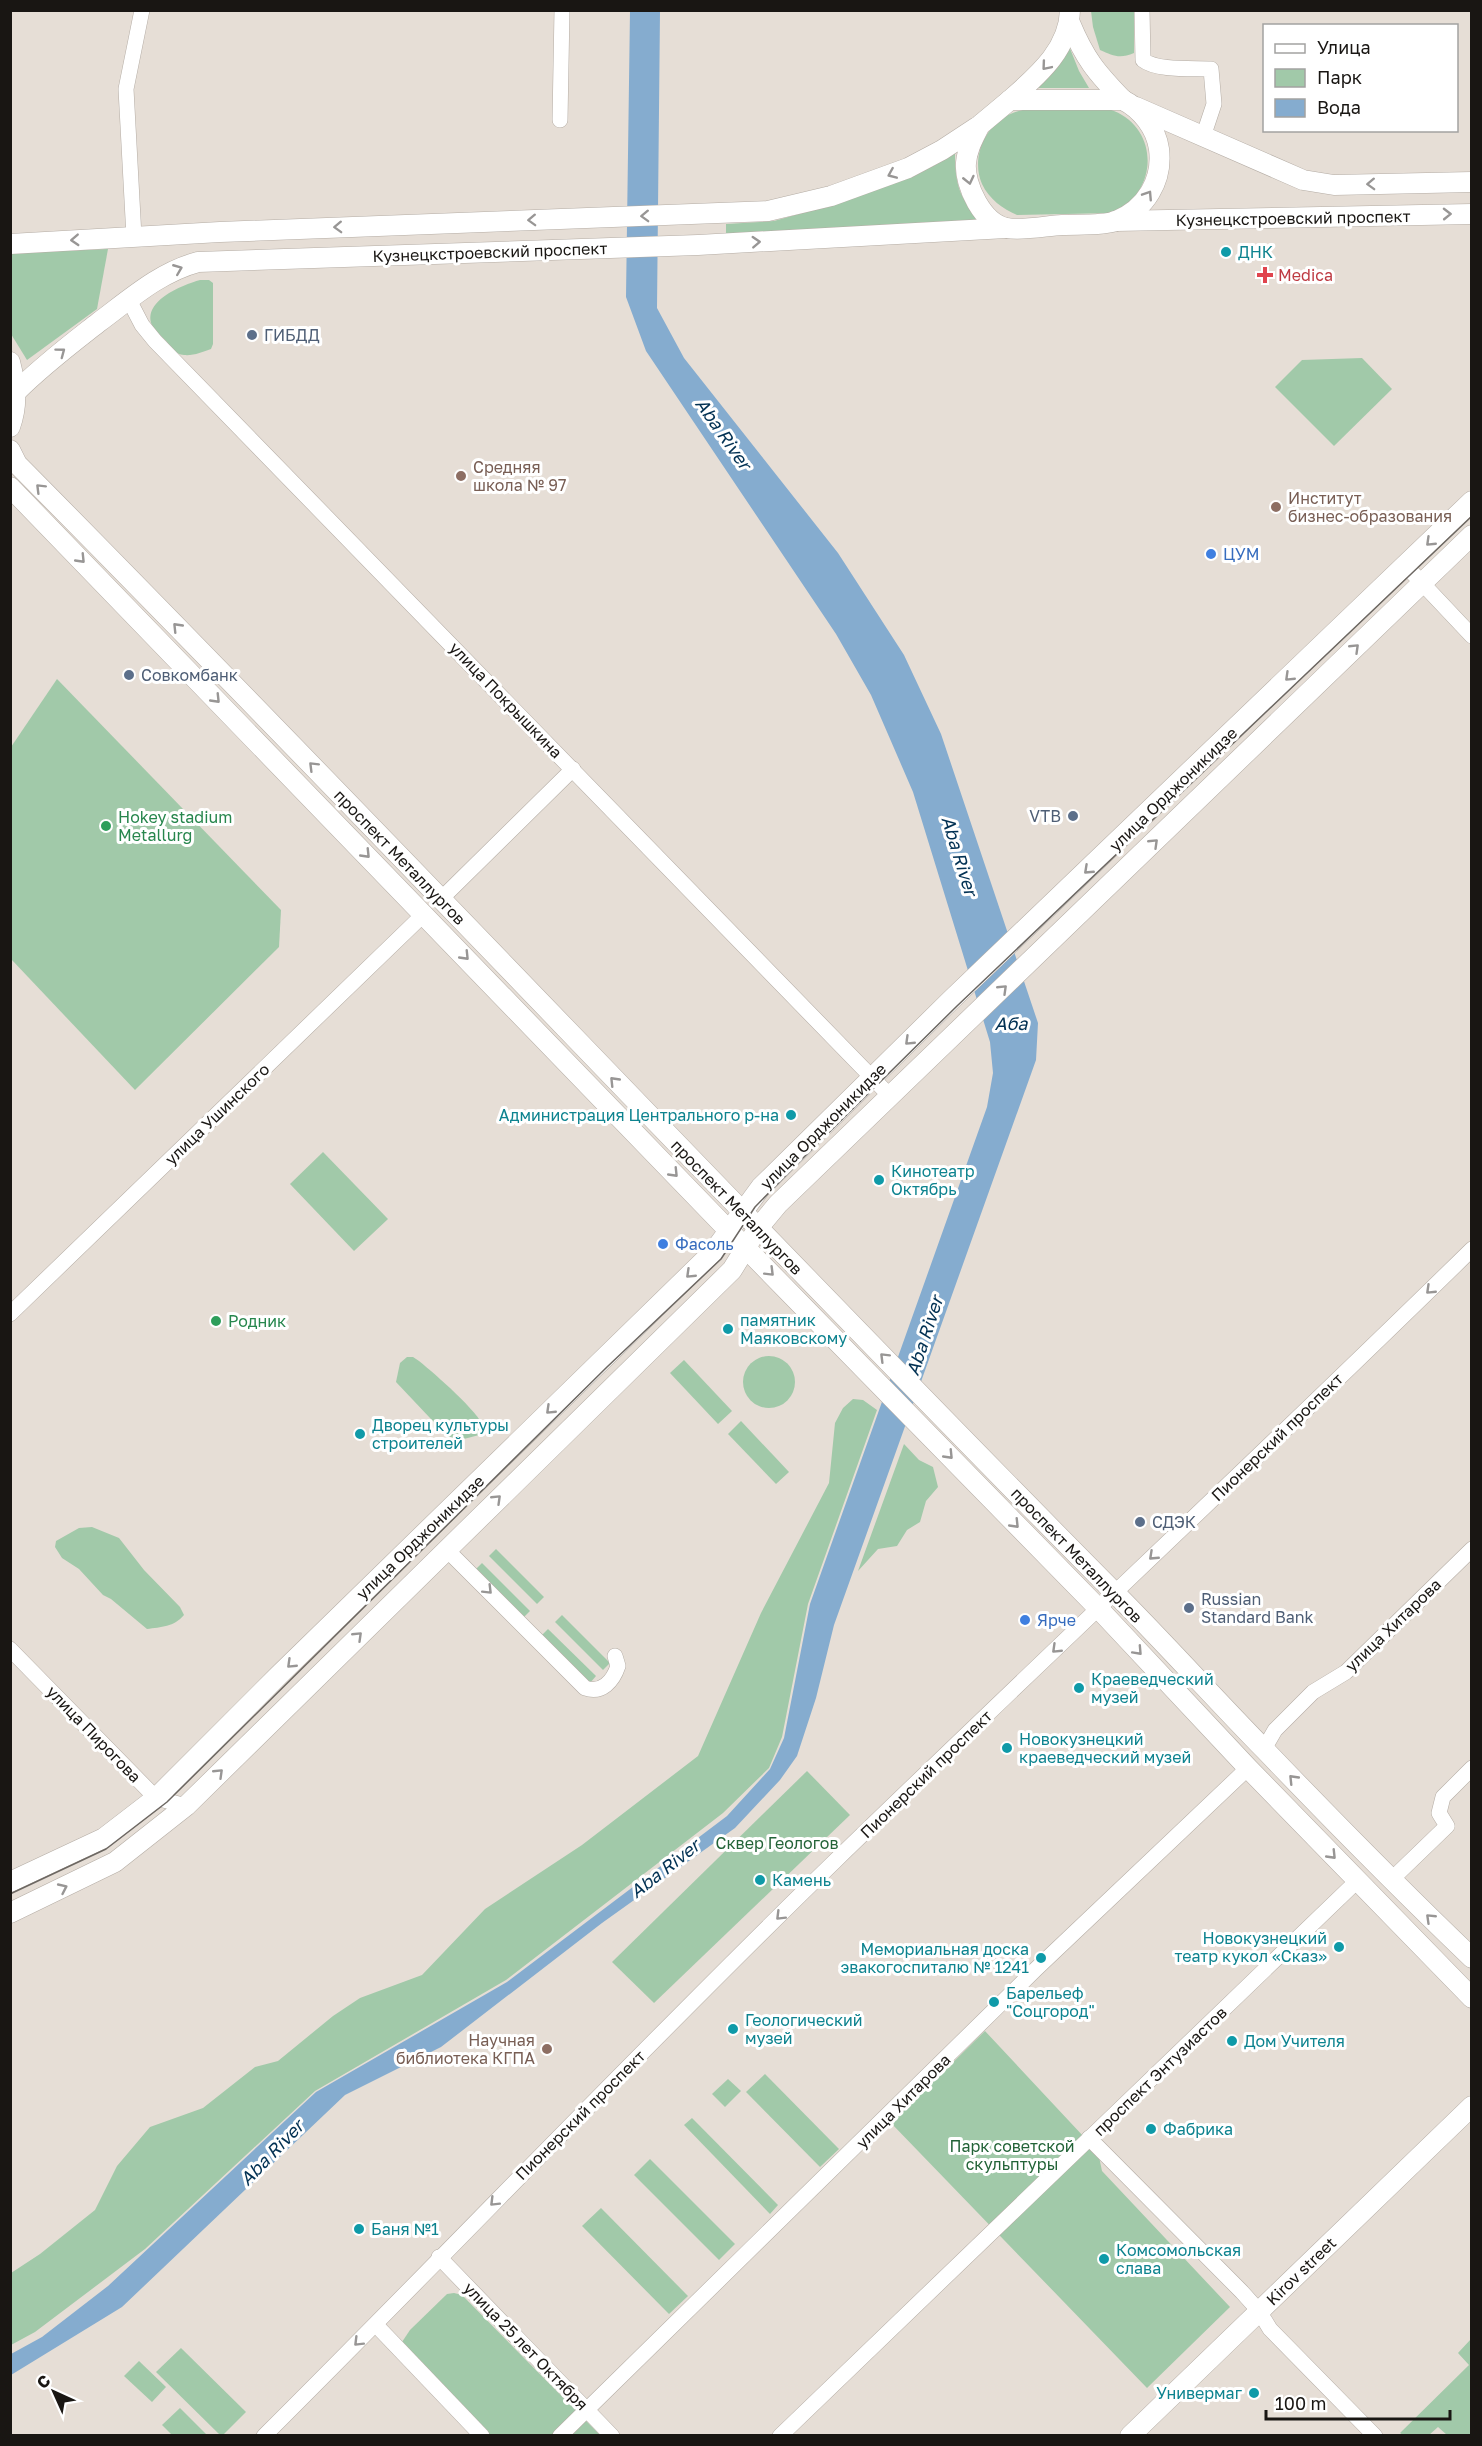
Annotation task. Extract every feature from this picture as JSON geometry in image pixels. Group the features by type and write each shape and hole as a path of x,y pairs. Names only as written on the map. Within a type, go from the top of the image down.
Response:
{"main road":[{"path":"1070,16 1081,50 1093,69 1129,103 1157,137 1159,174 1152,191 1142,205 1115,221 1006,228 988,216 976,203 965,165 969,147 980,125 1047,67 1059,47 1070,16"},
{"path":"1010,100 1129,103"},
{"name":"Кузнецкстроевский проспект","path":"1129,103 1303,180 1319,184 1472,182"},
{"name":"Кузнецкстроевский проспект","path":"10,244 768,211 831,196 908,168 942,150 980,125"},
{"name":"Кузнецкстроевский проспект","path":"1115,221 1472,214"},
{"name":"Кузнецкстроевский проспект","path":"17,391 42,367 129,300 166,274 198,262 698,245 1006,228"},
{"path":"10,362 17,391 14,416 10,427"},
{"name":"проспект Металлургов","path":"10,450 17,465 939,1413 1103,1597 1248,1768 1472,1998"},
{"name":"проспект Металлургов","path":"10,487 729,1231 923,1428 1264,1749 1391,1880 1472,1958"},
{"name":"улица Орджоникидзе","path":"10,1882 104,1839 156,1798 288,1666 714,1251 741,1211 761,1187 951,1000 1472,501"},
{"name":"улица Орджоникидзе","path":"10,1912 115,1862 186,1806 732,1270 758,1227 778,1204 1472,535"},
{"name":"Kirov street","path":"1130,2436 1472,2106"}],"street":[{"path":"134,237 126,89 142,10"},
{"path":"560,120 562,10"},
{"path":"1142,10 1143,60 1149,64 1161,66 1211,69 1214,104 1203,137"},
{"name":"улица Покрышкина","path":"129,300 142,325 155,341 890,1096"},
{"path":"1406,566 1472,636"},
{"path":"441,899 573,769"},
{"name":"улица Ушинского","path":"10,1314 424,914"},
{"name":"Пионерский проспект","path":"264,2436 376,2325 439,2257 826,1870 1103,1597 1472,1249"},
{"path":"446,1549 585,1688 601,1689 609,1682 618,1666 615,1656"},
{"name":"улица Хитарова","path":"1264,1749 1275,1730 1313,1692 1346,1672 1472,1549"},
{"name":"улица Пирогова","path":"10,1649 156,1798"},
{"name":"улица Хитарова","path":"560,2436 1053,1953 1248,1768"},
{"path":"1391,1880 1447,1826 1439,1813 1443,1797 1472,1768"},
{"path":"156,1798 186,1806"},
{"name":"проспект Энтузиастов","path":"780,2436 1357,1881"},
{"path":"1089,2138 1259,2311 1270,2329 1375,2436"},
{"name":"улица 25 лет Октября","path":"439,2257 612,2436"},
{"path":"376,2325 482,2436"}],"green space":[{"path":"1091,11 1134,11 1134,53 1117,56 1100,50"},
{"path":"1069,46 1089,88 1037,88"},
{"path":"1031,108 1106,109 1129,120 1140,132 1146,146 1148,162 1139,191 1128,204 1113,213 1017,215 992,199 982,184 979,174 979,154 982,145 992,127 1000,120 1014,112"},
{"path":"955,151 957,181 963,197 982,221 726,235 726,224 774,221 845,201 916,175"},
{"path":"108,249 97,309 27,360 11,334 11,253"},
{"path":"200,280 209,280 213,283 213,344 211,349 191,355 181,354 174,350 153,327 152,310 157,302 174,290"},
{"path":"1362,358 1392,389 1334,446 1275,387 1302,360"},
{"name":"Hokey stadium Metallurg","path":"57,679 281,910 279,947 135,1090 11,959 11,747"},
{"path":"323,1152 388,1219 354,1251 290,1184"},
{"path":"769,1356 783,1360 791,1368 795,1382 791,1396 783,1404 769,1408 755,1404 747,1396 743,1382 747,1368 755,1360"},
{"path":"407,1357 413,1357 419,1361 474,1412 485,1429 483,1434 460,1440 447,1436 396,1382 400,1363"},
{"path":"684,1360 732,1411 718,1424 670,1373"},
{"path":"853,1399 863,1400 877,1410 808,1604 782,1737 769,1768 723,1813 506,1980 315,2091 145,2249 35,2332 11,2345 11,2273 40,2254 95,2210 117,2166 150,2127 203,2108 255,2067 278,2061 333,2016 360,1998 422,1975 485,1909 582,1845 698,1756 761,1613 829,1483 835,1423 843,1408"},
{"path":"741,1421 789,1472 776,1484 728,1434"},
{"path":"904,1444 919,1460 933,1467 938,1487 926,1501 920,1522 907,1530 897,1546 878,1549 858,1571"},
{"path":"92,1527 119,1538 144,1570 180,1607 184,1615 180,1619 167,1626 147,1629 103,1595 79,1569 62,1558 55,1547 56,1541 79,1528"},
{"path":"496,1549 544,1597 537,1604 489,1556"},
{"path":"482,1563 530,1611 524,1617 476,1569"},
{"path":"562,1615 610,1663 603,1670 555,1622"},
{"path":"548,1629 596,1676 590,1683 542,1635"},
{"name":"Сквер Геологов","path":"807,1771 850,1815 654,2003 612,1962"},
{"name":"Парк советской скульптуры","path":"985,2031 1098,2152 1102,2171 1230,2307 1147,2388 891,2123"},
{"path":"765,2074 839,2149 820,2167 746,2092"},
{"path":"728,2079 741,2091 725,2107 712,2094"},
{"path":"692,2118 778,2205 770,2214 684,2125"},
{"path":"650,2159 735,2244 719,2260 634,2175"},
{"path":"601,2208 688,2296 669,2314 582,2226"},
{"path":"447,2294 462,2295 600,2435 489,2435 405,2349 402,2342 410,2330"},
{"path":"1471,2339 1471,2435 1447,2435 1438,2427 1429,2435 1400,2433 1469,2365 1458,2353"},
{"path":"181,2348 246,2412 223,2435 220,2435 156,2372"},
{"path":"139,2361 166,2387 152,2402 124,2376"},
{"path":"180,2408 207,2435 172,2435 162,2425"}],"water":[{"name":"Аба","path":"630,11 660,11 657,308 684,358 838,553 904,655 941,734 1038,1023 1036,1060 834,1625 816,1698 797,1756 780,1780 735,1828 602,1923 441,2047 345,2095 122,2307 11,2375 11,2354 42,2337 108,2286 316,2092 507,1982 727,1816 770,1769 784,1738 810,1604 987,1107 993,1073 990,1042 913,792 871,695 836,634 646,351 626,297"}],"tram line":[{"path":"10,1894 106,1849 167,1802 607,1367 721,1259 755,1207 957,1006 1472,516"}],"place":[{"name":"ДНК","path":"1226,252"},
{"name":"Medica","path":"1265,275"},
{"name":"ГИБДД","path":"252,335"},
{"name":"Средняя школа № 97","path":"461,476"},
{"name":"Институт бизнес-образования","path":"1276,507"},
{"name":"ЦУМ","path":"1211,554"},
{"name":"Совкомбанк","path":"129,675"},
{"name":"VTB","path":"1073,816"},
{"name":"Hokey stadium Metallurg","path":"106,826"},
{"name":"Администрация Центрального р-на","path":"791,1115"},
{"name":"Кинотеатр Октябрь","path":"879,1180"},
{"name":"Фасоль","path":"663,1244"},
{"name":"Родник","path":"216,1321"},
{"name":"памятник Маяковскому","path":"728,1329"},
{"name":"Дворец культуры строителей","path":"360,1434"},
{"name":"СДЭК","path":"1140,1522"},
{"name":"Russian Standard Bank","path":"1189,1608"},
{"name":"Ярче","path":"1025,1620"},
{"name":"Краеведческий музей","path":"1079,1688"},
{"name":"Новокузнецкий краеведческий музей","path":"1007,1748"},
{"name":"Камень","path":"760,1880"},
{"name":"Новокузнецкий театр кукол «Сказ»","path":"1339,1947"},
{"name":"Мемориальная доска эвакогоспиталю № 1241","path":"1041,1958"},
{"name":"Барельеф \"Соцгород\"","path":"994,2002"},
{"name":"Геологический музей","path":"733,2029"},
{"name":"Дом Учителя","path":"1232,2041"},
{"name":"Научная библиотека КГПА","path":"547,2049"},
{"name":"Фабрика","path":"1151,2129"},
{"name":"Баня №1","path":"359,2229"},
{"name":"Комсомольская слава","path":"1104,2259"},
{"name":"Универмаг","path":"1254,2393"}],"water label":[{"name":"Aba River","path":"723,434"},
{"name":"Aba River","path":"959,856"},
{"name":"Aba River","path":"925,1336"},
{"name":"Aba River","path":"665,1869"},
{"name":"Aba River","path":"272,2153"}]}
